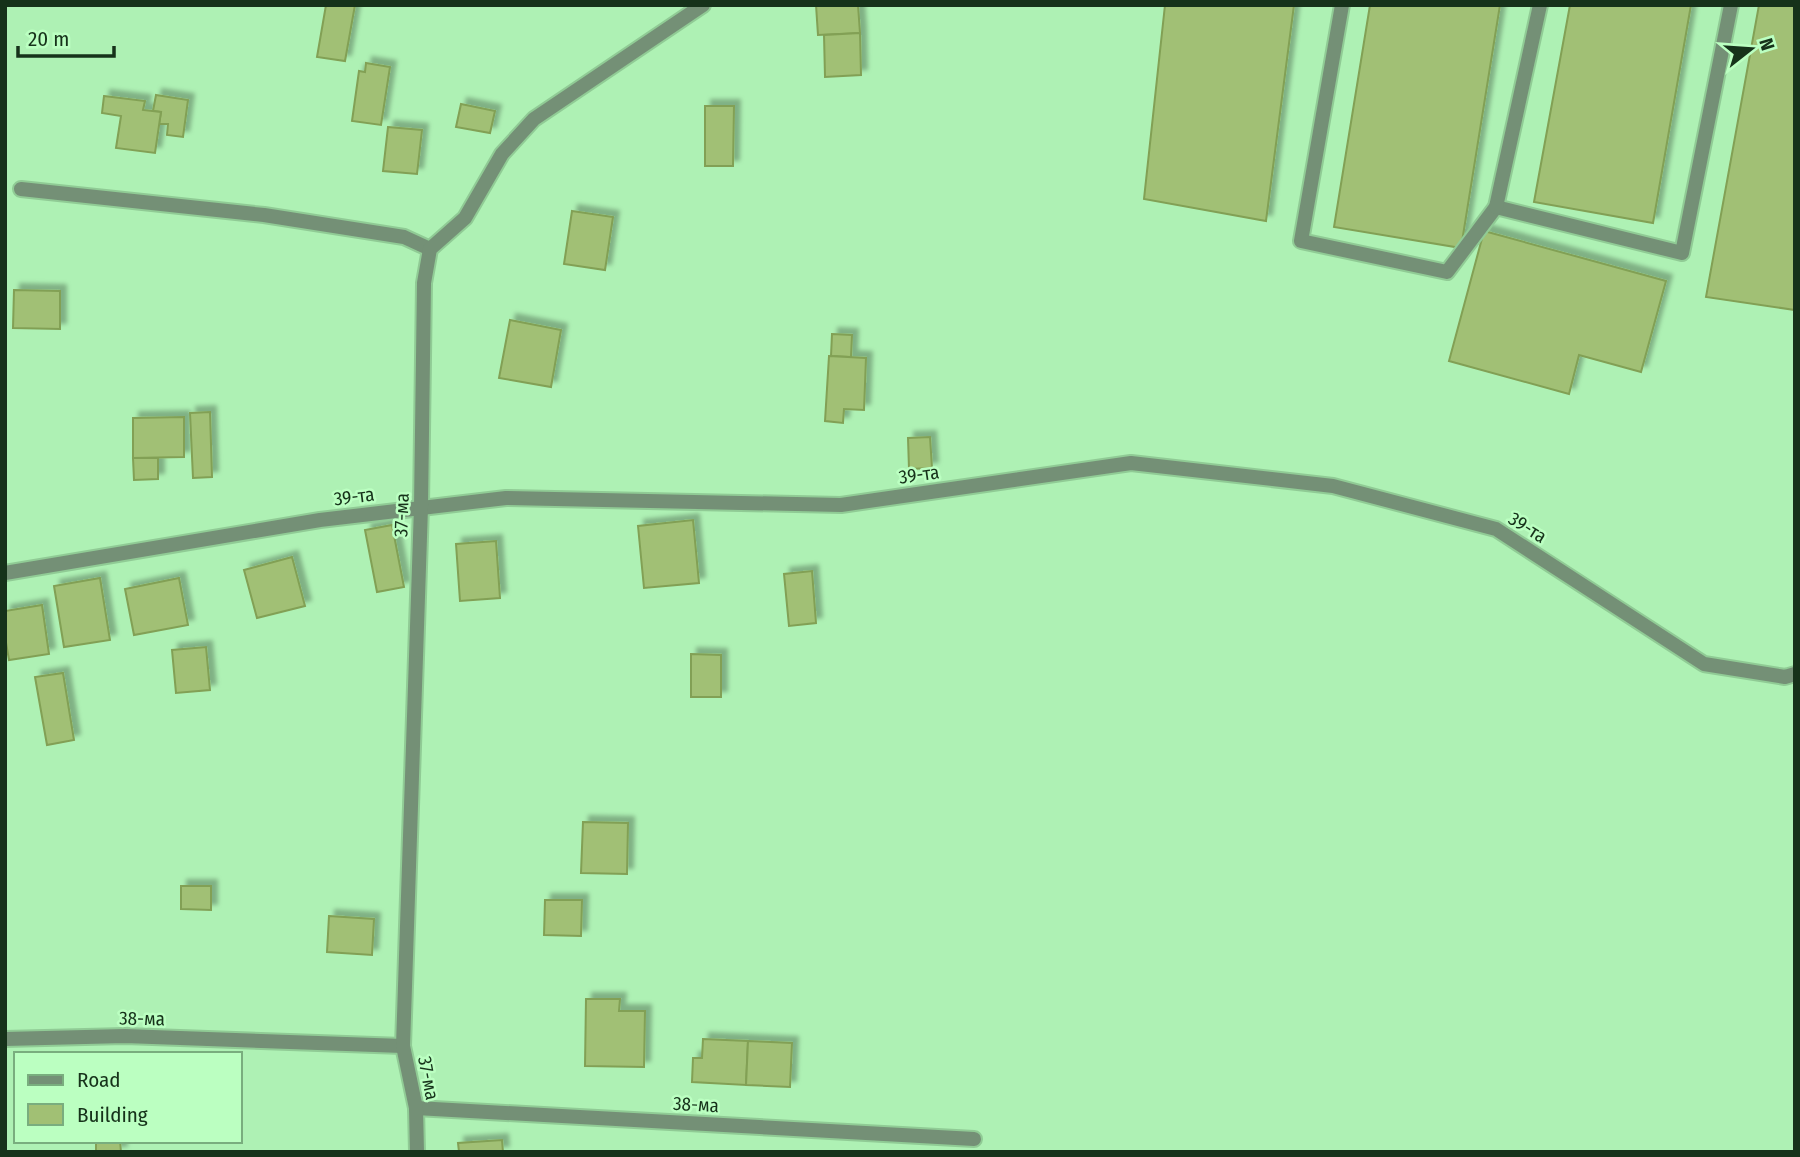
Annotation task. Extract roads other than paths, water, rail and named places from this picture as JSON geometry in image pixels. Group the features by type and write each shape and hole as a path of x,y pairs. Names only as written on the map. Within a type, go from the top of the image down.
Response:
{"street":[{"path":"21,189 264,215 404,237 430,250 465,218 502,154 534,119 702,5"},
{"path":"1342,5 1301,241 1447,272 1496,206 1540,5"},
{"path":"1496,206 1682,253 1731,5"},
{"name":"37-ма","path":"417,1152 416,1108 403,1045 421,507 424,283 430,250"},
{"name":"39-та","path":"5,573 320,520 506,498 841,505 1131,463 1333,486 1496,529 1704,664 1785,677 1795,674"},
{"name":"38-ма","path":"5,1039 125,1036 403,1045"},
{"name":"38-ма","path":"416,1108 974,1139"}]}
